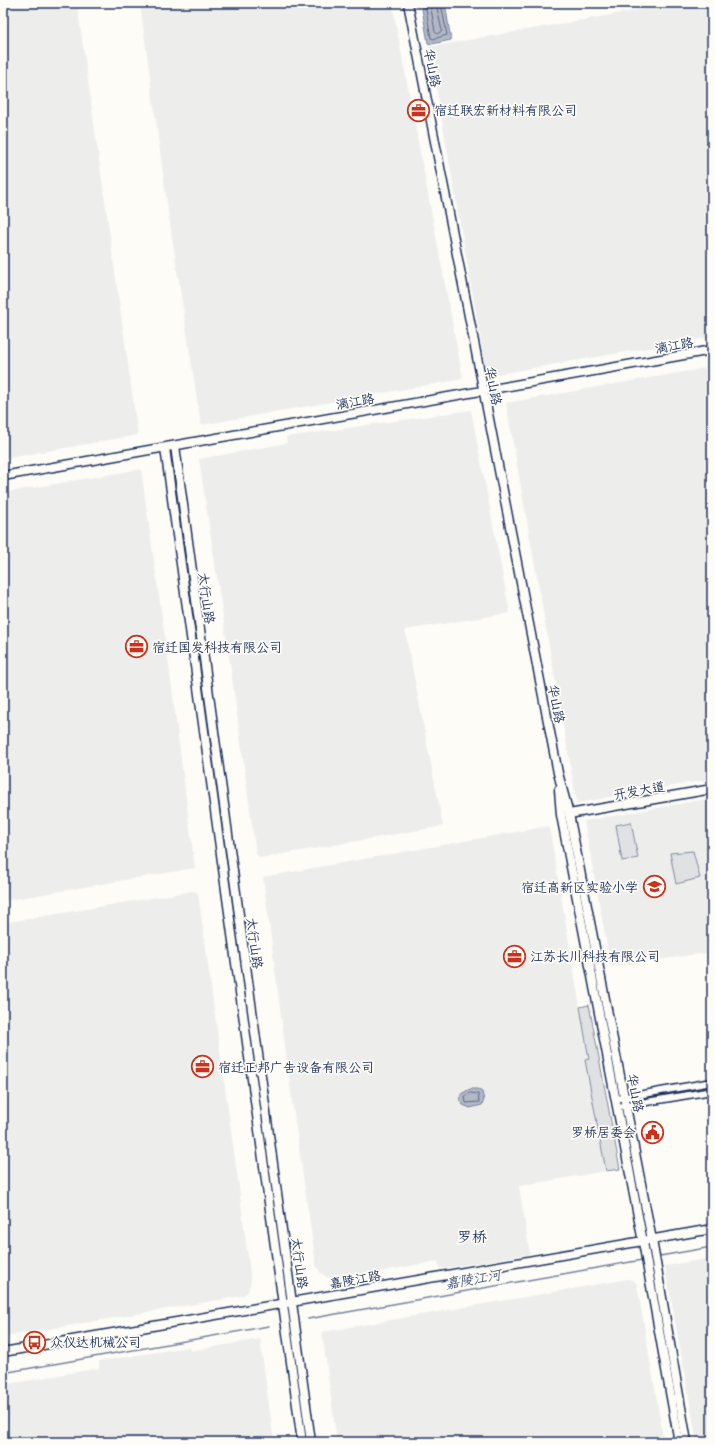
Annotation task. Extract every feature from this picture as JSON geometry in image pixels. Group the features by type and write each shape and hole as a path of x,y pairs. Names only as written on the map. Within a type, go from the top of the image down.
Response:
{"street":[{"name":"华山路","path":"408,3 558,773 569,814 652,1240 687,1442"},
{"name":"漓江路","path":"3,476 712,350"},
{"name":"太行山路","path":"175,446 311,1442"},
{"name":"太行山路","path":"166,448 302,1442"},
{"name":"华山路","path":"558,773 561,815 643,1242 679,1442"},
{"name":"开发大道","path":"569,814 712,789"},
{"path":"625,1102 712,1082"},
{"path":"616,1103 712,1091"},
{"name":"嘉陵江路","path":"3,1352 712,1230"}],"shaded area":[{"path":"3,3 77,3 138,435 3,459"},
{"path":"140,3 392,3 463,379 201,425 168,211"},
{"path":"678,3 712,3 712,337 487,376 429,47"},
{"path":"712,367 712,779 577,803 506,403"},
{"path":"471,410 510,613 405,630 443,826 260,858 256,854 230,663 199,459 287,443 286,437"},
{"path":"141,469 170,673 195,868 3,901 3,493"},
{"name":"宿迁高新区实验小学","path":"712,798 712,952 611,967 584,821"},
{"path":"631,822 638,858 622,861 616,825"},
{"path":"549,826 589,1059 585,1060 606,1171 519,1186 530,1254 440,1269 438,1261 340,1279 328,1278 320,1272 316,1265 293,1108 263,877"},
{"path":"693,851 700,878 676,884 670,853"},
{"path":"193,891 198,893 240,1195 251,1281 248,1292 242,1296 3,1337 3,923"},
{"path":"589,1005 620,1169 606,1171 585,1060 589,1059 580,1007"},
{"path":"712,1258 712,1442 697,1442 665,1266"},
{"path":"628,1279 633,1280 637,1284 664,1442 337,1442 322,1332"},
{"path":"260,1339 274,1442 3,1442 3,1385 99,1368 99,1361 189,1347 190,1351"}],"water":[{"path":"421,3 445,3 451,40 432,44 428,43"},
{"path":"470,1089 477,1089 482,1092 484,1100 482,1105 470,1108 463,1105 460,1100 461,1094"}],"waterway":[{"name":"嘉陵江河","path":"660,1256 712,1247"},
{"name":"嘉陵江河","path":"308,1319 642,1260"},
{"name":"嘉陵江河","path":"3,1373 269,1326"}],"place":[{"name":"宿迁联宏新材料有限公司","path":"418,110"},
{"name":"宿迁国发科技有限公司","path":"137,647"},
{"name":"宿迁高新区实验小学","path":"654,887"},
{"name":"江苏长川科技有限公司","path":"514,956"},
{"name":"宿迁正邦广告设备有限公司","path":"203,1067"},
{"name":"罗桥居委会","path":"652,1132"},
{"name":"众仪达机械公司","path":"35,1342"}],"district":[{"name":"罗桥","path":"472,1237"}]}
